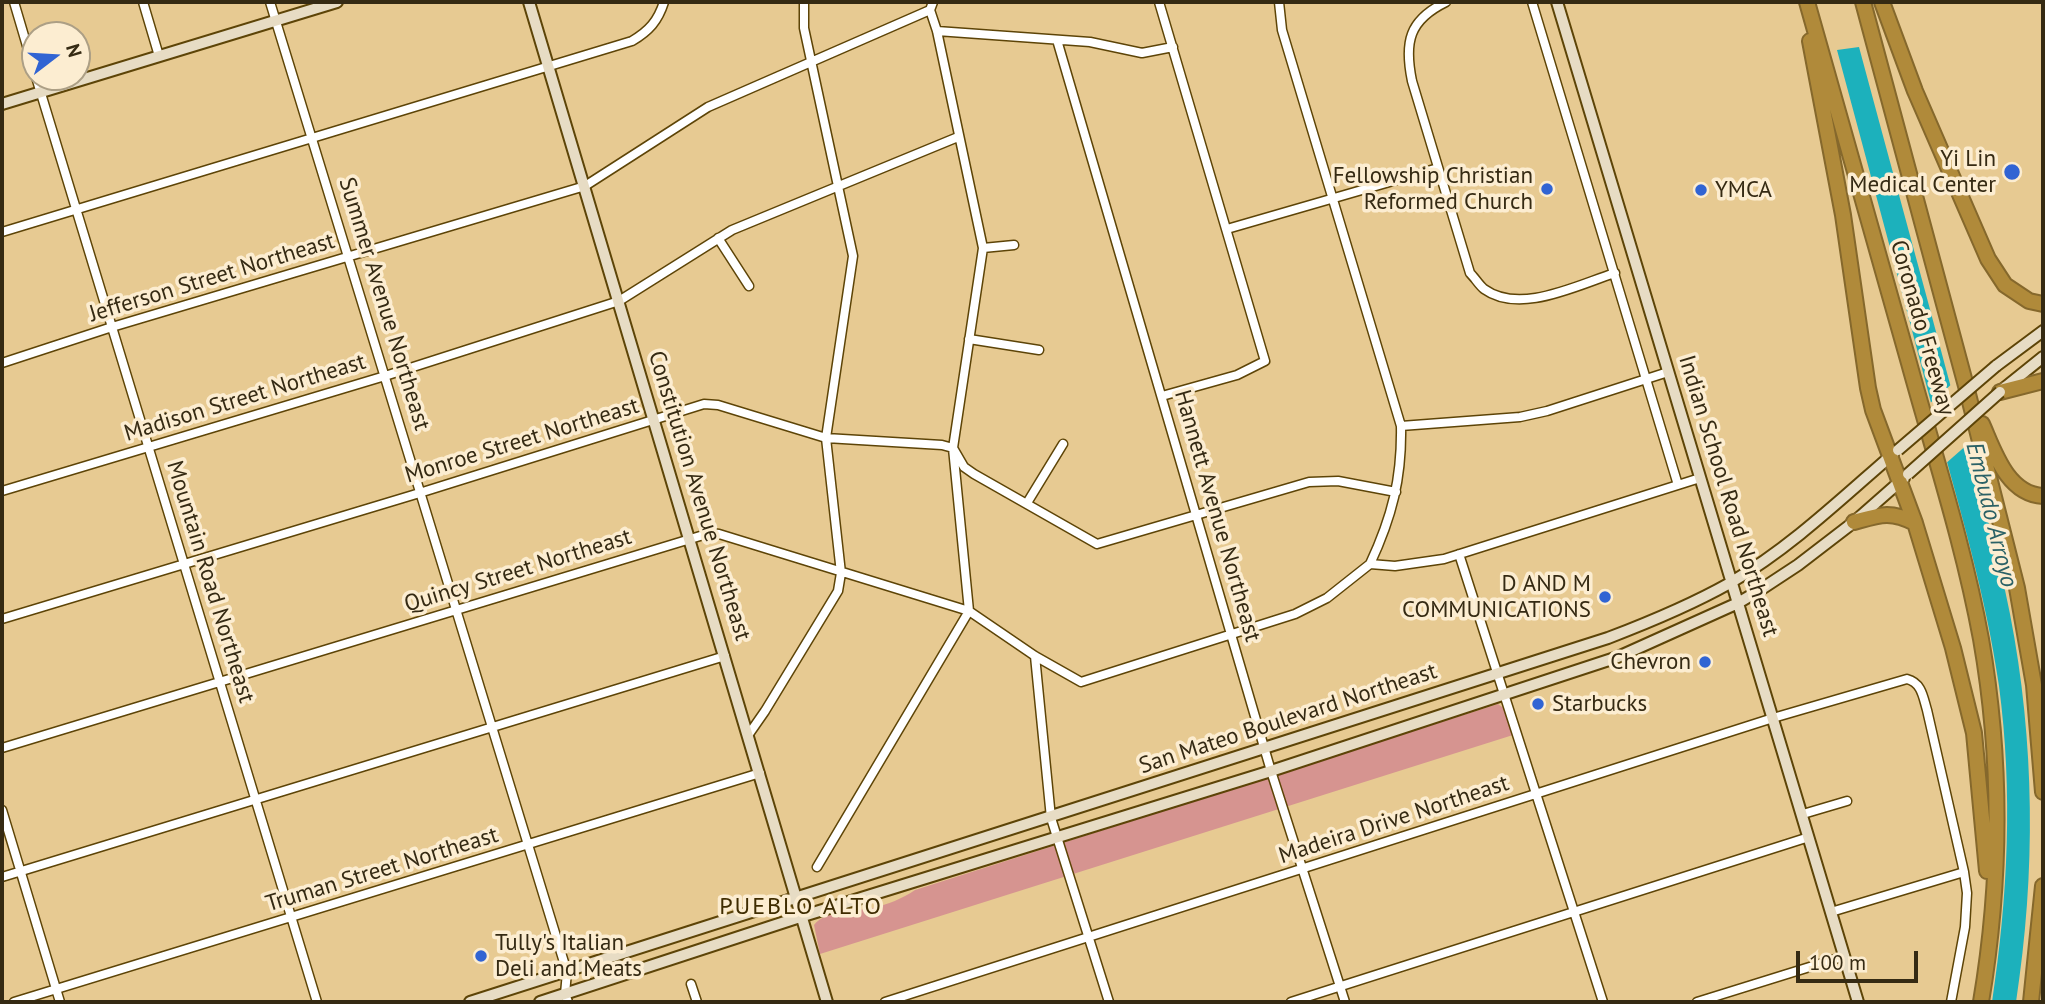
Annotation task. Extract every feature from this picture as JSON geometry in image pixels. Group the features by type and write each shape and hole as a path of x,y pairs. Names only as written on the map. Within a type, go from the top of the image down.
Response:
{"highway":[{"path":"1805,2 1814,69 1843,215 1873,410 1904,478 1953,648 1974,733 1991,921"},
{"name":"Coronado Freeway","path":"1805,2 1954,526 1980,638 1990,700 1996,778 1991,921 1981,1002"},
{"name":"Coronado Freeway","path":"1863,2 2017,588 2029,648 2043,792"},
{"path":"1882,2 1915,91 1988,259 2005,285 2029,301 2043,304"},
{"path":"2000,392 2043,381"},
{"path":"1966,386 2001,467 2022,489 2043,496"},
{"path":"1854,522 1889,513 1915,523"},
{"path":"2031,1002 2043,886"}],"main road":[{"path":"2,104 337,2"},
{"name":"Constitution Avenue Northeast","path":"529,2 760,773 794,899 827,1002"},
{"name":"Indian School Road Northeast","path":"1557,2 1858,1002"},
{"name":"San Mateo Boulevard Northeast","path":"470,1002 1265,749 1608,638 1659,618 1731,582 1793,540 1996,366 2043,331"},
{"name":"San Mateo Boulevard Northeast","path":"540,1002 566,998 800,917 1271,771 1618,657 1738,603 1798,565 1854,522 2000,392 2043,358"}],"street":[{"name":"Mountain Road Northeast","path":"14,2 21,25"},
{"path":"143,2 159,55"},
{"name":"Summer Avenue Northeast","path":"270,2 567,972 566,998"},
{"path":"2,232 632,41 648,32 659,17 664,2"},
{"path":"748,734 765,711 838,591 841,573 827,438 853,256 804,28 804,2"},
{"path":"1159,2 1265,361 1237,375 1162,396"},
{"path":"1035,656 1081,682 1295,614 1327,598 1370,564 1387,526 1401,471 1401,426 1282,30 1279,2"},
{"path":"1446,2 1429,10 1416,24 1409,38 1407,57 1470,272 1483,288 1501,298 1517,301 1534,299 1615,273"},
{"path":"1532,2 1678,485"},
{"path":"817,867 969,611 953,448 984,248 958,138 932,6"},
{"name":"Jefferson Street Northeast","path":"2,363 112,327 584,186 708,107 932,6"},
{"path":"937,31 1090,42 1142,53 1173,47"},
{"name":"Hannett Avenue Northeast","path":"1057,40 1271,771 1345,1002"},
{"name":"Mountain Road Northeast","path":"41,92 317,1002"},
{"name":"Madison Street Northeast","path":"2,491 385,376 619,301 718,238 839,185 958,138"},
{"path":"1227,229 1438,168"},
{"path":"718,238 749,286"},
{"path":"984,248 1014,245"},
{"path":"969,339 1039,350"},
{"path":"1401,426 1520,417 1547,411 1668,372"},
{"name":"Monroe Street Northeast","path":"2,619 704,404 718,405 827,438 942,445 953,448"},
{"path":"1027,503 1063,444"},
{"path":"953,448 964,467 974,474 1097,544 1309,482 1338,481 1396,492"},
{"path":"1370,564 1395,566 1444,559 1700,478"},
{"name":"Quincy Street Northeast","path":"2,748 710,533 969,611 1035,656"},
{"path":"1459,554 1603,1002"},
{"path":"2,877 725,656"},
{"path":"1035,656 1051,818 1109,1002"},
{"name":"Madeira Drive Northeast","path":"885,1002 1773,718 1907,679 1914,681 1921,689 1964,872"},
{"name":"Truman Street Northeast","path":"14,1002 760,773"},
{"path":"1803,814 1847,801"},
{"path":"2,810 60,1002"},
{"path":"1291,1002 1809,837"},
{"path":"1831,912 1964,872 1967,909 1951,1002"},
{"path":"1697,1002 1844,956"},
{"path":"691,984 696,1002"}],"shaded area":[{"path":"1498,704 1505,709 1513,735 820,954 814,925 826,916 884,905 915,890"}],"water":[{"path":"1859,47 1990,527 2018,662 2030,808 2027,905 2016,1002 1992,1002 2002,923 2007,844 2006,765 1994,652 1971,551 1837,50"}],"pier":[{"path":"1953,383 1969,443 1944,465 1928,405"}],"place":[{"name":"Yi Lin Medical Center","path":"2012,172"},
{"name":"Fellowship Christian Reformed Church","path":"1547,189"},
{"name":"YMCA","path":"1701,190"},
{"name":"D AND M COMMUNICATIONS","path":"1605,597"},
{"name":"Chevron","path":"1705,662"},
{"name":"Starbucks","path":"1538,704"},
{"name":"Tully's Italian Deli and Meats","path":"481,956"}],"district":[{"name":"PUEBLO ALTO","path":"801,907"}],"water label":[{"name":"Embudo Arroyo","path":"1991,515"}]}
